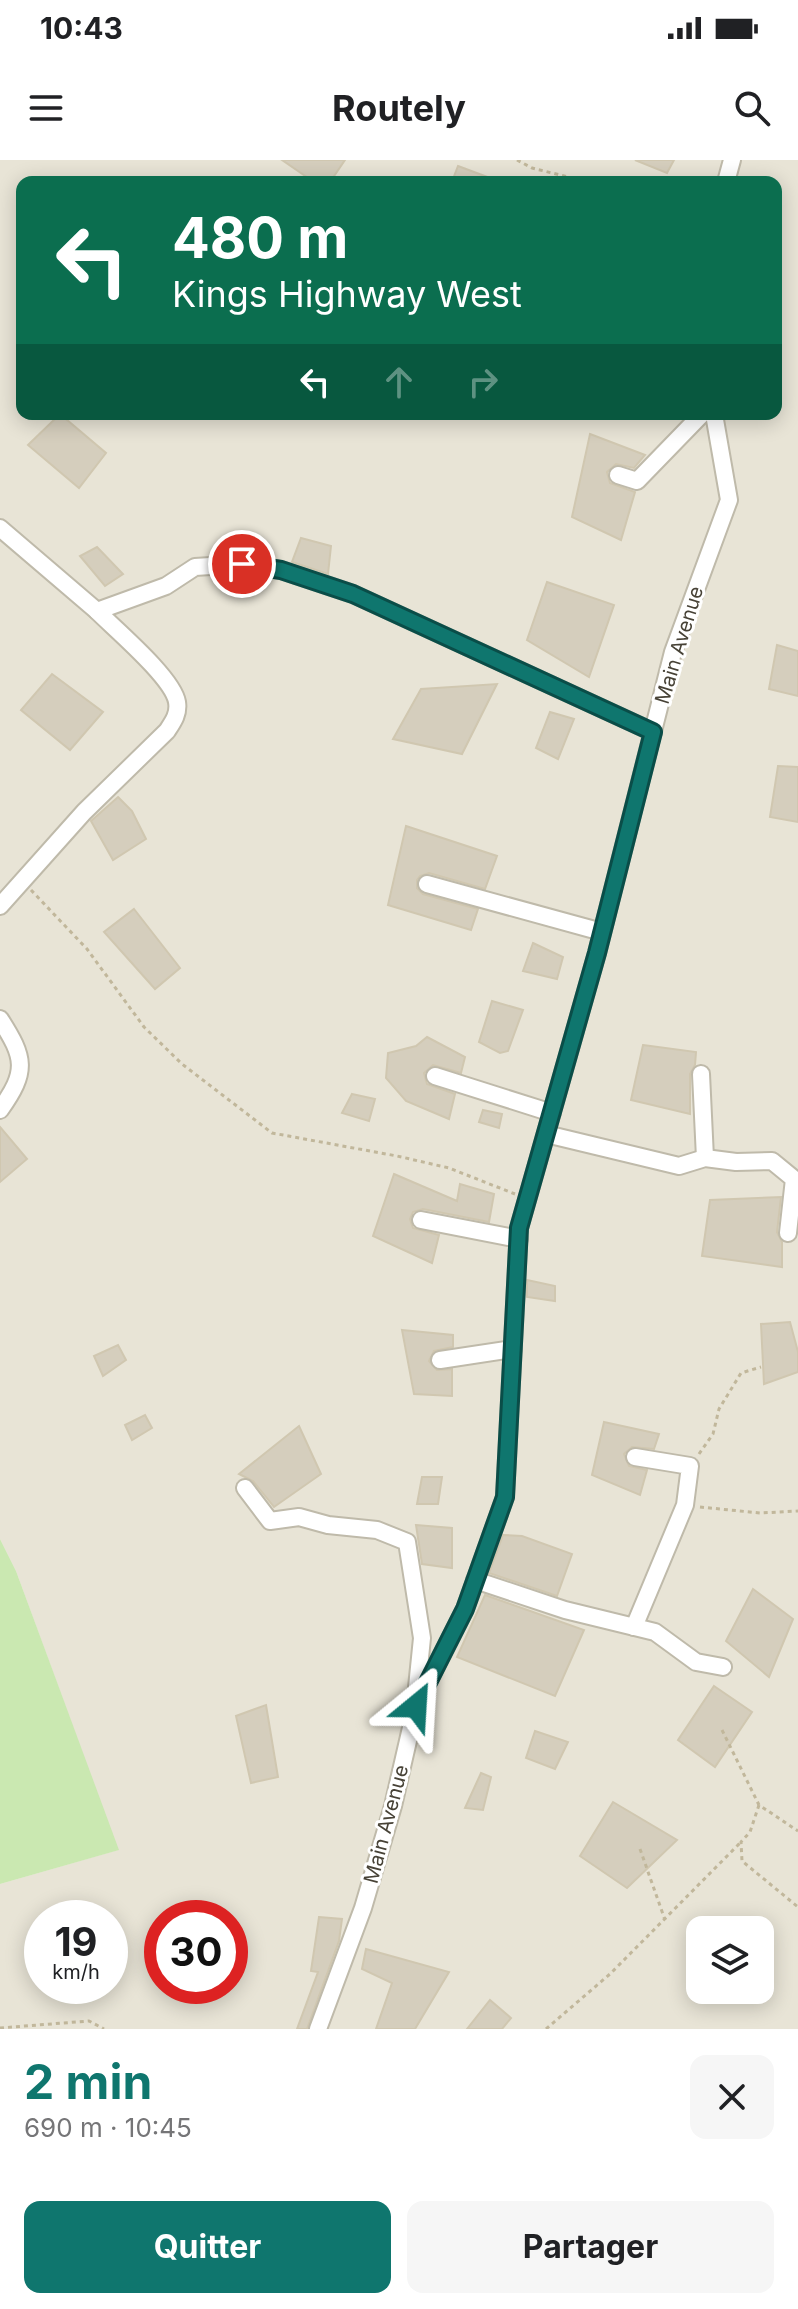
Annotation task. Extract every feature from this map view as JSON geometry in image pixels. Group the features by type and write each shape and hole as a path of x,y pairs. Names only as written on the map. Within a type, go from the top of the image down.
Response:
{"street":[{"path":"618,475 637,481 696,420"},
{"name":"Main Avenue","path":"318,2029 363,1908 393,1806 416,1706 465,1609 505,1497 519,1239 673,652 729,500 715,420"},
{"path":"0,528 97,611 166,680 178,706 175,719 167,731 84,812 0,906"},
{"path":"97,611 166,586 195,567 242,564 281,570 353,594 653,732"},
{"path":"427,884 602,932"},
{"path":"0,1019 16,1043 21,1063 16,1088 0,1110"},
{"path":"701,1074 705,1158"},
{"path":"435,1076 552,1113"},
{"path":"546,1134 679,1166 705,1158 736,1162 772,1161 794,1179 788,1233"},
{"path":"421,1220 519,1239"},
{"path":"440,1360 513,1349"},
{"path":"634,1627 685,1505 690,1466 635,1457"},
{"path":"245,1488 270,1521 299,1517 328,1525 377,1530 407,1542 422,1638 416,1706"},
{"path":"475,1580 565,1610 655,1632 696,1662 723,1667"}],"path":[{"path":"517,160 532,168 564,176"},
{"path":"24,881 87,949 144,1027 182,1064 272,1133 449,1168 528,1199"},
{"path":"690,1466 713,1434 719,1409 741,1373 761,1367"},
{"path":"685,1505 760,1513 798,1511"},
{"path":"722,1730 759,1805 798,1831"},
{"path":"546,2029 610,1974 741,1842 750,1832 759,1805"},
{"path":"741,1842 742,1861 798,1907"},
{"path":"640,1849 665,1920"},
{"path":"0,2028 89,2021 104,2029"}],"shaded area":[{"path":"0,160 798,160 798,2029 0,2029 0,1884 118,1850 16,1571 0,1539"}],"green space":[{"path":"0,1539 16,1571 119,1850 0,1884"}],"building":[{"path":"282,160 345,160 334,176 305,176"},
{"path":"635,160 674,160 667,173"},
{"path":"458,166 485,176 454,176"},
{"path":"54,420 67,420 106,453 79,488 28,445"},
{"path":"590,434 645,455 634,468 616,464 607,472 610,483 635,492 621,540 572,517"},
{"path":"301,538 331,546 328,574 292,562"},
{"path":"97,547 123,574 105,586 80,556"},
{"path":"547,582 614,605 589,677 527,640"},
{"path":"777,645 798,651 798,696 769,689"},
{"path":"52,674 103,712 70,750 21,710"},
{"path":"497,684 462,754 393,739 421,689"},
{"path":"550,712 574,719 558,759 536,748"},
{"path":"778,766 798,767 798,822 770,817"},
{"path":"118,797 132,811 146,839 113,860 91,821"},
{"path":"406,826 497,856 485,889 429,873 417,880 417,888 423,894 478,909 471,930 388,905"},
{"path":"134,909 180,968 155,989 104,932"},
{"path":"533,943 563,957 557,979 523,971"},
{"path":"492,1001 523,1010 508,1051 500,1053 479,1042"},
{"path":"427,1037 465,1057 461,1073 433,1065 424,1073 427,1084 455,1094 449,1119 406,1101 386,1078 388,1053 416,1046"},
{"path":"643,1045 696,1052 695,1065 690,1074 690,1114 631,1100"},
{"path":"352,1094 375,1099 369,1121 342,1113"},
{"path":"483,1110 502,1114 499,1128 479,1122"},
{"path":"0,1127 27,1159 0,1182"},
{"path":"394,1174 457,1201 460,1184 494,1194 489,1222 423,1209 413,1212 410,1219 413,1228 439,1235 432,1263 373,1236"},
{"path":"781,1197 777,1232 782,1242 782,1267 702,1256 710,1200"},
{"path":"527,1280 555,1286 555,1301 527,1297"},
{"path":"790,1322 798,1352 798,1372 764,1384 761,1324"},
{"path":"402,1330 453,1335 453,1347 434,1351 429,1361 437,1370 452,1369 452,1396 414,1394"},
{"path":"118,1345 126,1360 103,1376 94,1356"},
{"path":"145,1415 152,1428 132,1440 125,1425"},
{"path":"604,1422 659,1434 654,1449 632,1447 624,1454 629,1466 647,1470 640,1495 592,1475"},
{"path":"299,1426 321,1474 274,1507 253,1481 239,1474"},
{"path":"422,1477 442,1477 438,1504 417,1504"},
{"path":"416,1525 452,1528 452,1568 422,1564"},
{"path":"503,1535 522,1536 572,1554 557,1596 489,1573"},
{"path":"753,1589 793,1619 769,1677 726,1641"},
{"path":"485,1595 584,1630 555,1696 457,1657"},
{"path":"714,1686 752,1712 715,1767 678,1740"},
{"path":"266,1705 278,1777 251,1783 236,1716"},
{"path":"535,1731 568,1742 555,1769 526,1758"},
{"path":"481,1773 491,1777 483,1810 465,1808"},
{"path":"613,1802 677,1840 627,1888 580,1856"},
{"path":"319,1917 342,1919 339,1941 307,2029 297,2029 318,1972 311,1971"},
{"path":"366,1949 449,1972 415,2029 376,2029 392,1983 362,1969"},
{"path":"490,2000 511,2018 502,2029 467,2029"}],"route":[{"path":"242,564 281,570 353,594 653,732 597,953 519,1228 505,1497 465,1609 416,1706"}]}
